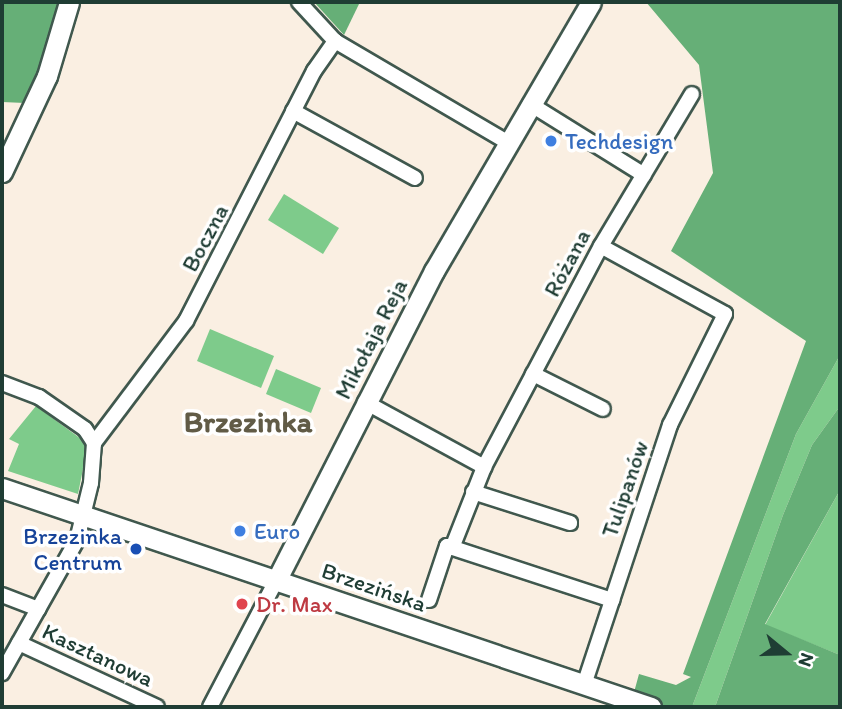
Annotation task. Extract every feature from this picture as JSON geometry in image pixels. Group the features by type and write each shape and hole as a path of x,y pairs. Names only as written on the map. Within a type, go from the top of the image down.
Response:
{"street":[{"path":"2,173 47,76 69,2"},
{"path":"299,2 335,41 507,142"},
{"name":"Mikołaja Reja","path":"210,707 365,402 507,142 592,2"},
{"name":"Boczna","path":"94,443 186,321 293,111 335,41"},
{"name":"Różana","path":"429,600 484,467 601,246 692,94"},
{"path":"530,104 644,174"},
{"path":"293,111 415,178"},
{"name":"Tulipanów","path":"584,685 670,425 725,314 601,246"},
{"path":"533,374 603,409"},
{"path":"2,383 52,405 85,429 94,443 85,516 77,540 2,673"},
{"path":"365,402 484,467"},
{"name":"Brzezińska","path":"2,488 584,685 617,702 650,707"},
{"path":"473,492 570,523"},
{"path":"449,547 612,600"},
{"path":"2,595 38,609"},
{"name":"Kasztanowa","path":"19,643 157,707"}],"green space":[{"path":"2,2 58,2 51,39 25,103 2,102"},
{"path":"314,2 360,2 344,35"},
{"path":"646,2 840,2 840,355 796,434 692,707 630,707 639,674 676,685 691,677 683,674 806,341 671,251 713,173 699,65"},
{"path":"284,194 339,228 323,254 268,220"},
{"path":"210,329 274,356 261,388 197,361"},
{"path":"840,355 840,406 812,445 783,515 715,707 692,707 796,434"},
{"path":"276,369 321,388 311,413 266,394"},
{"path":"36,406 88,444 78,494 8,471 19,444 9,439"},
{"path":"840,406 840,490 765,624 840,655 840,706 715,707 783,515 812,445"},
{"path":"840,490 840,655 765,625"}],"place":[{"name":"Techdesign","path":"551,141"},
{"name":"Euro","path":"240,531"},
{"name":"Brzezinka Centrum","path":"136,549"},
{"name":"Dr. Max","path":"242,604"}],"district":[{"name":"Brzezinka","path":"248,422"}]}
